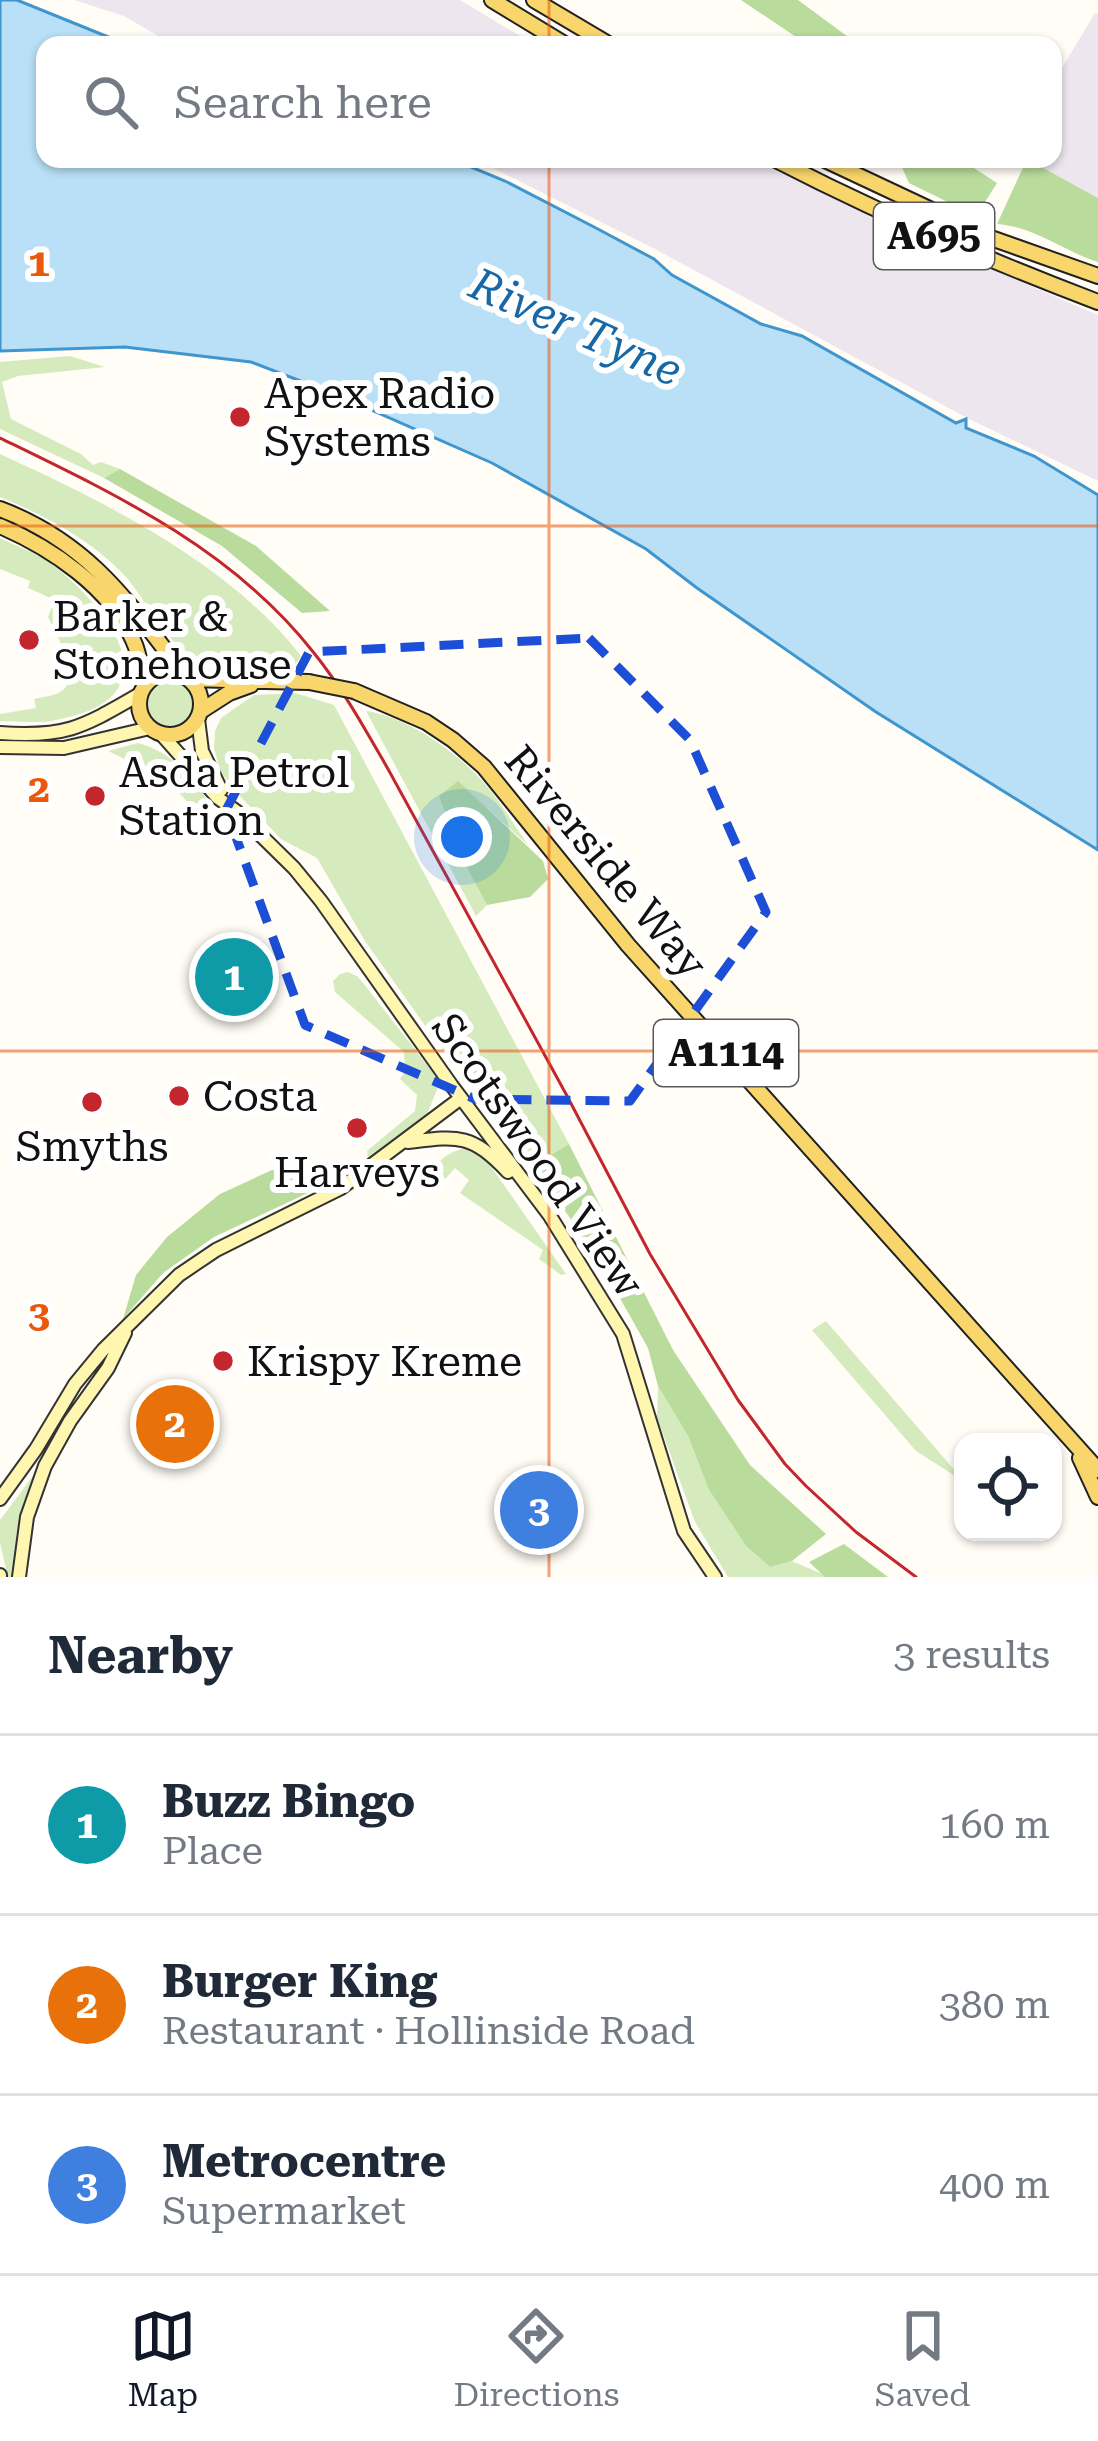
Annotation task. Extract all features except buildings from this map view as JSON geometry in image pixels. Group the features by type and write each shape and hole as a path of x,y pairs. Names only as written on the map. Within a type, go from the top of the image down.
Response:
{"main road":[{"path":"492,0 551,36"},
{"path":"534,0 595,36"},
{"name":"A695","path":"792,168 1002,266 1098,302"},
{"name":"A695","path":"842,168 992,238 1098,276"},
{"path":"0,508 37,525 90,561 121,593 200,693 199,715 187,731 170,736 156,732 139,712 142,690 132,636 109,603 46,548 0,526"},
{"path":"142,690 158,674 187,678"},
{"name":"Riverside Way","path":"187,678 309,682 354,692 426,722 453,740 484,767 628,945 1075,1448"},
{"name":"Riverside Way","path":"199,715 237,690 267,680"},
{"name":"A1114","path":"1075,1448 1098,1470"},
{"name":"A1114","path":"1075,1448 1098,1497"}],"street":[{"path":"0,733 70,730 96,721 142,690"},
{"name":"Scotswood View","path":"199,715 206,762 236,811"},
{"path":"0,747 64,748 156,732"},
{"name":"Scotswood View","path":"156,732 321,901 550,1216 623,1334 684,1531 715,1577"},
{"path":"0,1499 75,1384 173,1280 197,1261 341,1188 461,1098"},
{"path":"404,1143 449,1138 477,1144 550,1216"},
{"path":"19,1577 25,1528 46,1466 70,1421 108,1368 128,1327"},
{"path":"36,1449 70,1421"}],"highlighted area":[{"path":"589,638 690,740 766,912 630,1101 475,1099 305,1025 226,810 309,652"}],"shaded area":[{"path":"74,0 460,0 520,36 158,36 124,16"},
{"path":"1098,14 1098,198 1043,168 1062,168 1062,68"},
{"path":"493,168 770,168 1098,315 1098,481 967,418 655,249"}],"green space":[{"path":"741,0 798,0 847,36 795,36"},
{"path":"902,168 974,168 997,183 976,216 909,183"},
{"path":"1023,168 1043,168 1098,198 1098,262 1024,230 997,224"},
{"path":"70,356 105,367 18,376 2,382 11,419 81,454 93,465 101,462 120,469 104,478 0,429 0,362"},
{"path":"0,454 122,514 202,564 272,623 301,656 293,668 222,667 189,656 126,577 98,552 51,521 0,497"},
{"path":"120,469 256,546 330,611 302,613 222,546 104,478"},
{"path":"0,538 50,563 94,604 111,628 122,651 124,673 115,693 93,709 49,721 0,721 0,714 36,708 34,699 60,692 69,675 48,617 55,600 28,588 30,581 0,569"},
{"path":"170,682 186,688 192,704 186,720 170,726 154,720 148,704 154,688"},
{"path":"295,693 334,705 569,1144 534,1165 365,941 317,858 281,839 220,771 214,748 221,718 254,695"},
{"path":"366,711 414,728 460,760 490,790 528,845 458,782 466,866 487,905 476,916"},
{"path":"138,743 183,769 214,812 209,817 196,803 191,806 167,779 108,751"},
{"path":"458,781 543,861 548,879 530,897 487,905 439,796"},
{"path":"348,972 364,984 434,1074 438,1087 427,1114 368,1158 367,1151 415,1111 417,1095 400,1079 405,1071 404,1052 335,992 333,981"},
{"path":"569,1144 673,1350 750,1465 826,1534 792,1561 770,1567 746,1546 709,1490 688,1436 658,1386 648,1348 599,1261 534,1165"},
{"path":"465,1148 483,1155 566,1274 539,1259 543,1250 460,1193 469,1180 455,1168 439,1186 438,1165"},
{"path":"272,1170 294,1173 310,1192 214,1237 163,1273 123,1319 136,1275 167,1237 220,1194"},
{"path":"826,1321 954,1475 916,1451 812,1330"},
{"path":"658,1386 688,1436 709,1490 746,1546 770,1567 792,1561 829,1577 728,1577 695,1522 657,1418"},
{"path":"39,1468 21,1521 13,1577 8,1577 0,1520"},
{"path":"844,1544 888,1577 825,1577 809,1562"}],"water":[{"name":"River Tyne","path":"0,0 17,0 106,36 36,36 36,168 474,168 505,181 654,259 672,275 761,324 802,336 956,423 966,419 966,428 1034,456 1098,495 1098,850 876,712 646,549 492,463 251,362 125,347 0,351"}],"railway":[{"path":"0,438 129,503 209,554 247,583 314,653 388,769 650,1254 738,1400 806,1486 916,1577"}],"place":[{"name":"Apex Radio Systems","path":"240,417"},
{"name":"Barker & Stonehouse","path":"29,640"},
{"name":"Asda Petrol Station","path":"95,796"},
{"name":"Buzz Bingo","path":"234,977"},
{"name":"Costa","path":"179,1096"},
{"name":"Smyths","path":"92,1102"},
{"name":"Harveys","path":"357,1128"},
{"name":"Krispy Kreme","path":"223,1361"},
{"name":"Burger King","path":"175,1424"},
{"name":"Metrocentre","path":"539,1510"}]}
